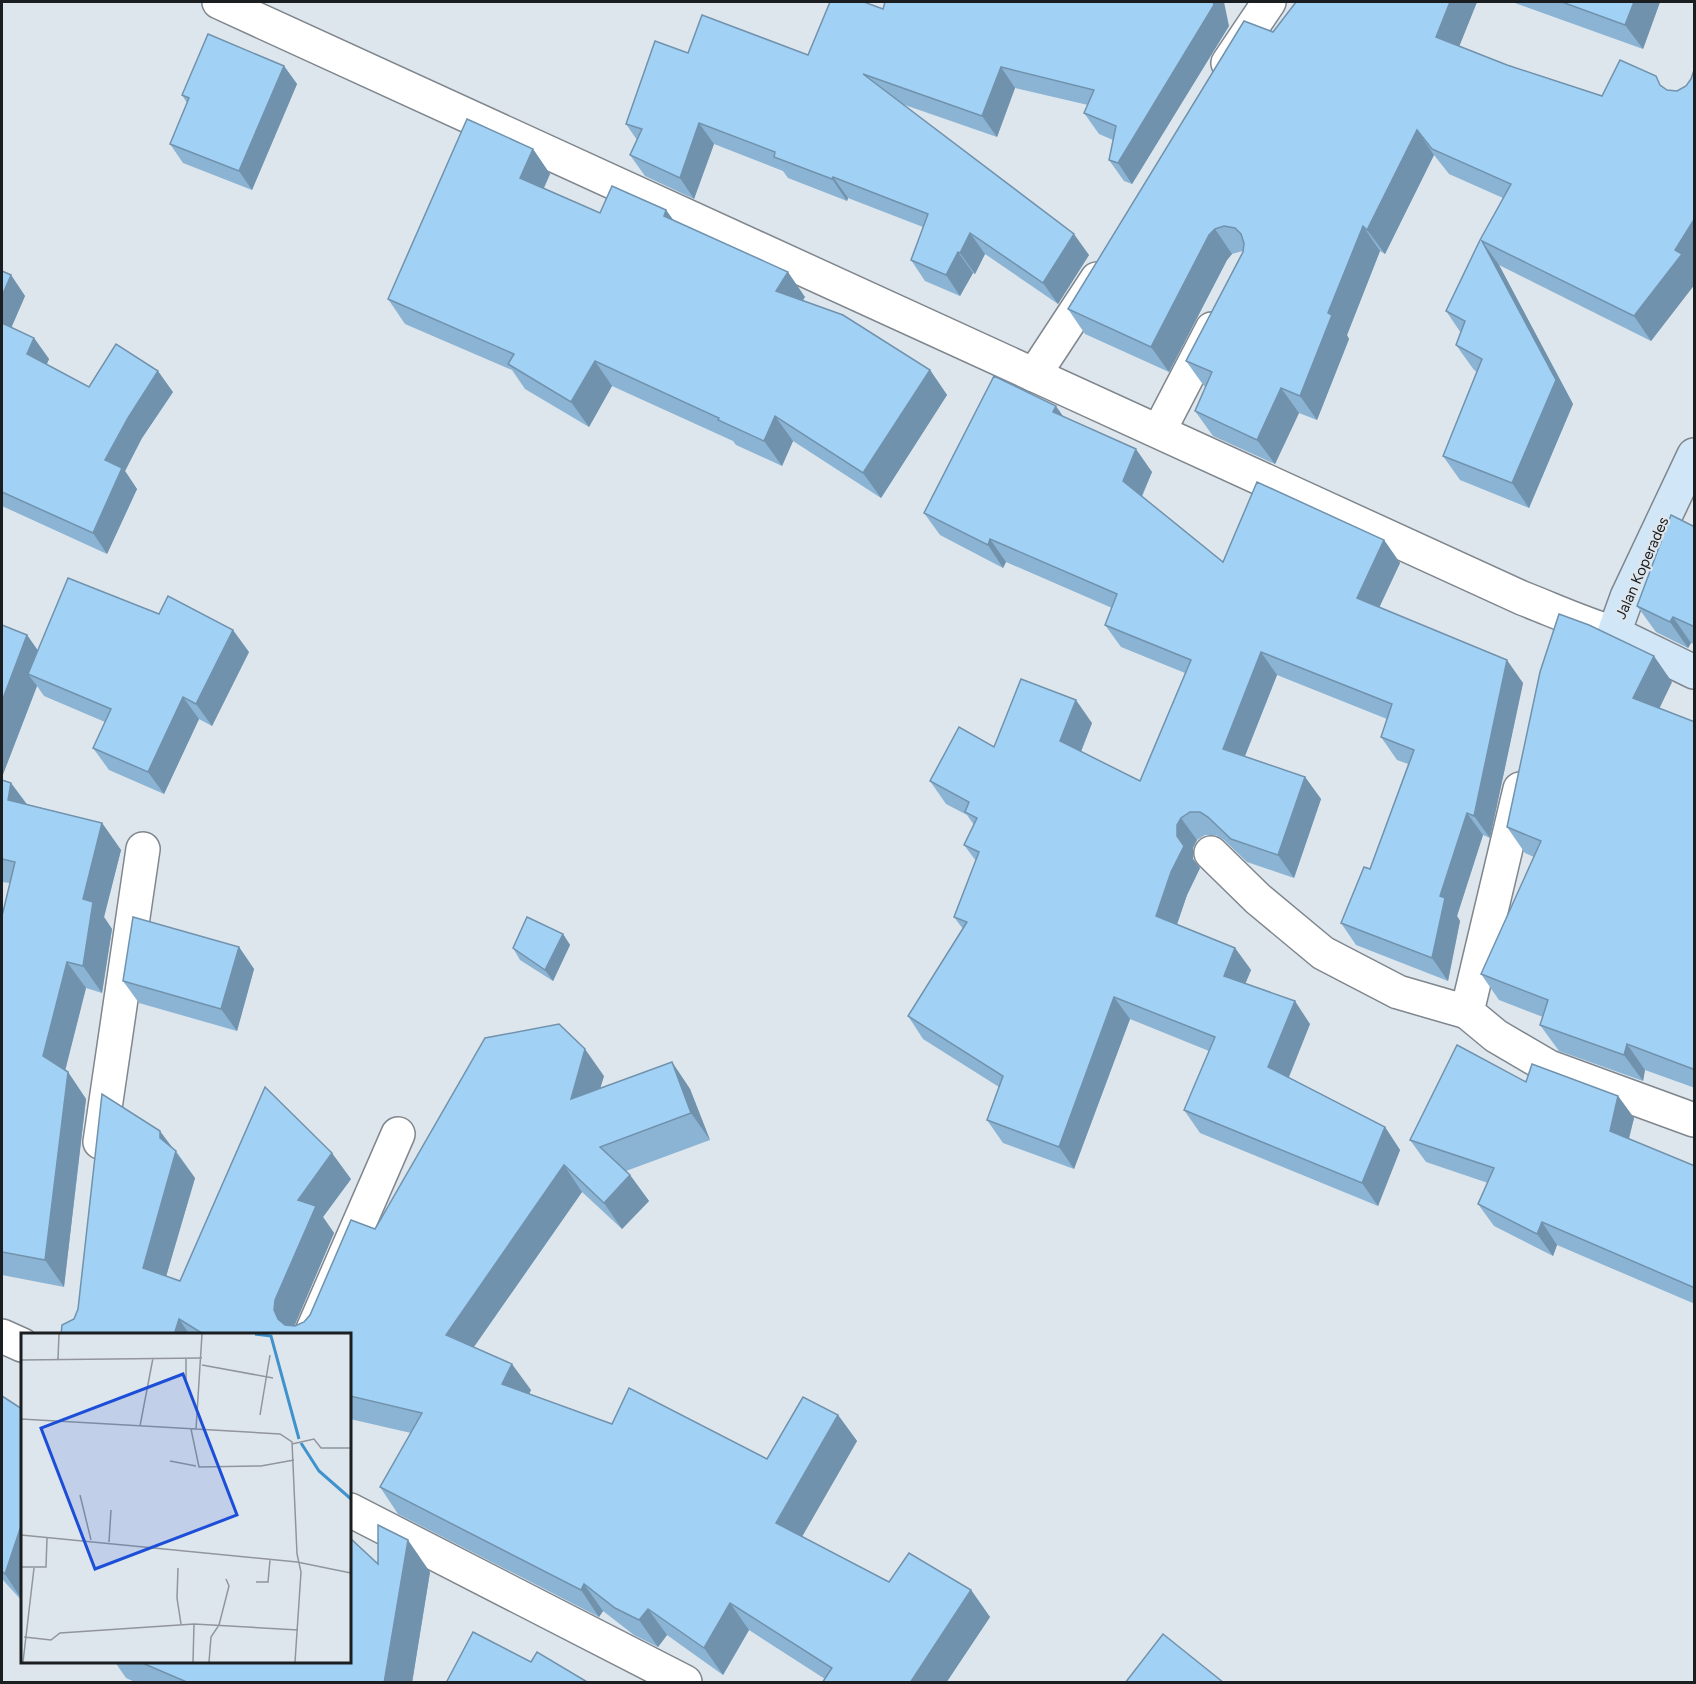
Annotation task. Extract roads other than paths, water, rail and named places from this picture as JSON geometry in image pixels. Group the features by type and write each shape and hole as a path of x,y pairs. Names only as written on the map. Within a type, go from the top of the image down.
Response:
{"street":[{"path":"219,2 1522,598 1591,627 1614,633"},
{"path":"1210,92 1269,2"},
{"path":"1034,375 1110,258"},
{"path":"1159,431 1228,299"},
{"name":"Jalan Koperades","path":"1695,455 1627,597 1614,633 1695,672"},
{"path":"1550,645 1557,611"},
{"path":"1467,1012 1527,755"},
{"path":"96,1169 143,849"},
{"path":"1211,853 1258,899 1323,953 1398,992 1467,1012 1496,1036 1550,1067 1695,1120"},
{"path":"312,1333 398,1134"},
{"path":"2,1336 21,1345"},
{"path":"351,1511 685,1683"}]}
